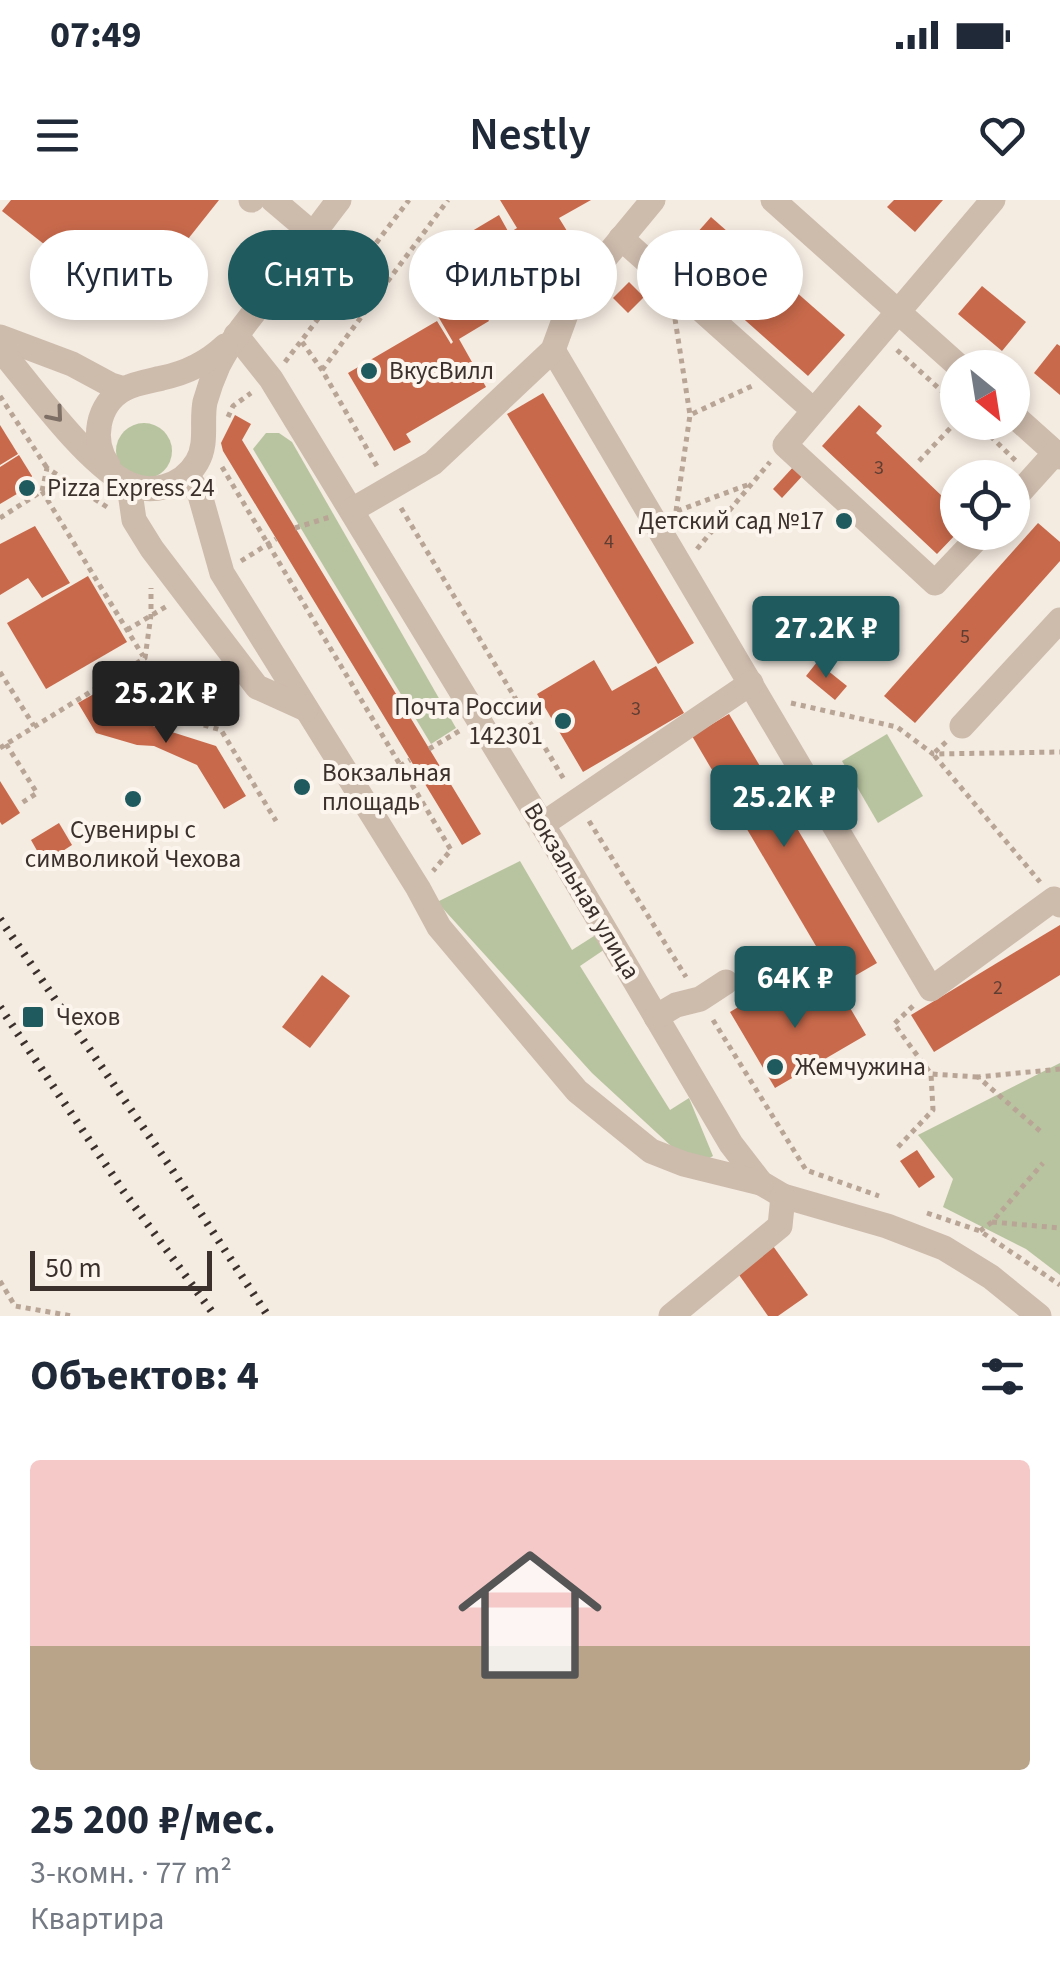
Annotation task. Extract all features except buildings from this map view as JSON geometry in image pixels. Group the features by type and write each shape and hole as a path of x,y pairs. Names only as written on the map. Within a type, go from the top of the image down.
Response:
{"street":[{"path":"273,200 308,230"},
{"path":"316,230 339,200"},
{"path":"352,510 433,464 553,350 572,298 653,200"},
{"path":"773,200 941,350"},
{"path":"967,550 936,584 784,445 992,200"},
{"path":"621,238 637,252"},
{"path":"215,422 205,404 218,368 248,320"},
{"path":"713,320 803,401"},
{"path":"236,336 210,360 174,376 135,386 110,401 100,418 97,437 103,458 123,481 134,520 152,550 257,687 306,709"},
{"name":"Вокзальная улица","path":"236,336 271,379 352,510 730,1144 772,1189"},
{"path":"0,337 72,364 111,386 165,384 179,390 215,422"},
{"path":"0,349 82,446 123,481 152,489 194,485"},
{"path":"553,350 667,517 682,567 931,989 1057,902"},
{"path":"215,422 204,442 194,485 222,573 439,927 577,1091 651,1151 888,1226 944,1248 992,1277 1039,1316"},
{"path":"1030,430 1058,455 1030,481"},
{"path":"962,726 1060,620"},
{"path":"542,824 755,689"},
{"path":"656,1017 676,1005 700,999 726,982"},
{"path":"670,1316 780,1226 772,1189"}],"path":[{"path":"215,422 271,379 409,200"},
{"path":"322,370 448,200"},
{"path":"667,517 690,415 676,320"},
{"path":"878,332 940,389"},
{"path":"302,342 577,801 806,1170 893,1200"},
{"path":"690,415 776,376"},
{"path":"0,396 47,468 120,516 134,520"},
{"path":"919,461 940,439"},
{"path":"995,440 1034,477"},
{"path":"682,567 784,445"},
{"path":"47,468 42,491 145,658"},
{"path":"222,468 452,850 418,888"},
{"path":"667,517 753,483"},
{"path":"0,518 42,491"},
{"path":"295,528 352,510"},
{"path":"268,545 276,539"},
{"path":"145,658 151,616 152,550"},
{"path":"20,804 37,794 3,746 145,658"},
{"path":"0,672 34,726"},
{"path":"110,679 124,702 221,730 276,821"},
{"path":"755,689 897,727 934,754 1057,902"},
{"path":"934,754 1060,752"},
{"path":"400,766 410,760"},
{"path":"898,1147 933,1110 931,1074 894,1024 931,989"},
{"path":"931,1074 978,1077 1060,1069"},
{"path":"978,1077 1040,1131"},
{"path":"980,1231 1043,1163"},
{"path":"928,1213 980,1231 1060,1285"},
{"path":"992,1222 1060,1228"},
{"path":"0,1281 15,1306 15,1316"},
{"path":"15,1306 72,1316"}],"green space":[{"path":"144,423 164,431 172,451 164,471 144,479 124,471 116,451 124,431"},
{"path":"266,433 279,433 292,442 456,728 431,744 253,449"},
{"path":"887,734 923,796 878,823 842,761"},
{"path":"520,861 572,950 605,929 614,943 580,966 670,1110 689,1098 713,1156 699,1164 683,1157 592,1073 437,902"},
{"path":"1060,1063 1060,1275 1026,1249 943,1207 953,1179 918,1135"}],"railway":[{"path":"0,919 268,1316"},
{"path":"0,1007 124,1192 215,1316"}],"place":[{"name":"ВкусВилл","path":"369,371"},
{"name":"Pizza Express 24","path":"27,488"},
{"name":"Детский сад №17","path":"844,521"},
{"name":"Почта России 142301","path":"563,721"},
{"name":"Вокзальная площадь","path":"302,787"},
{"name":"Сувениры с символикой Чехова","path":"133,799"},
{"name":"Чехов","path":"33,1017"},
{"name":"Жемчужина","path":"775,1067"}]}
